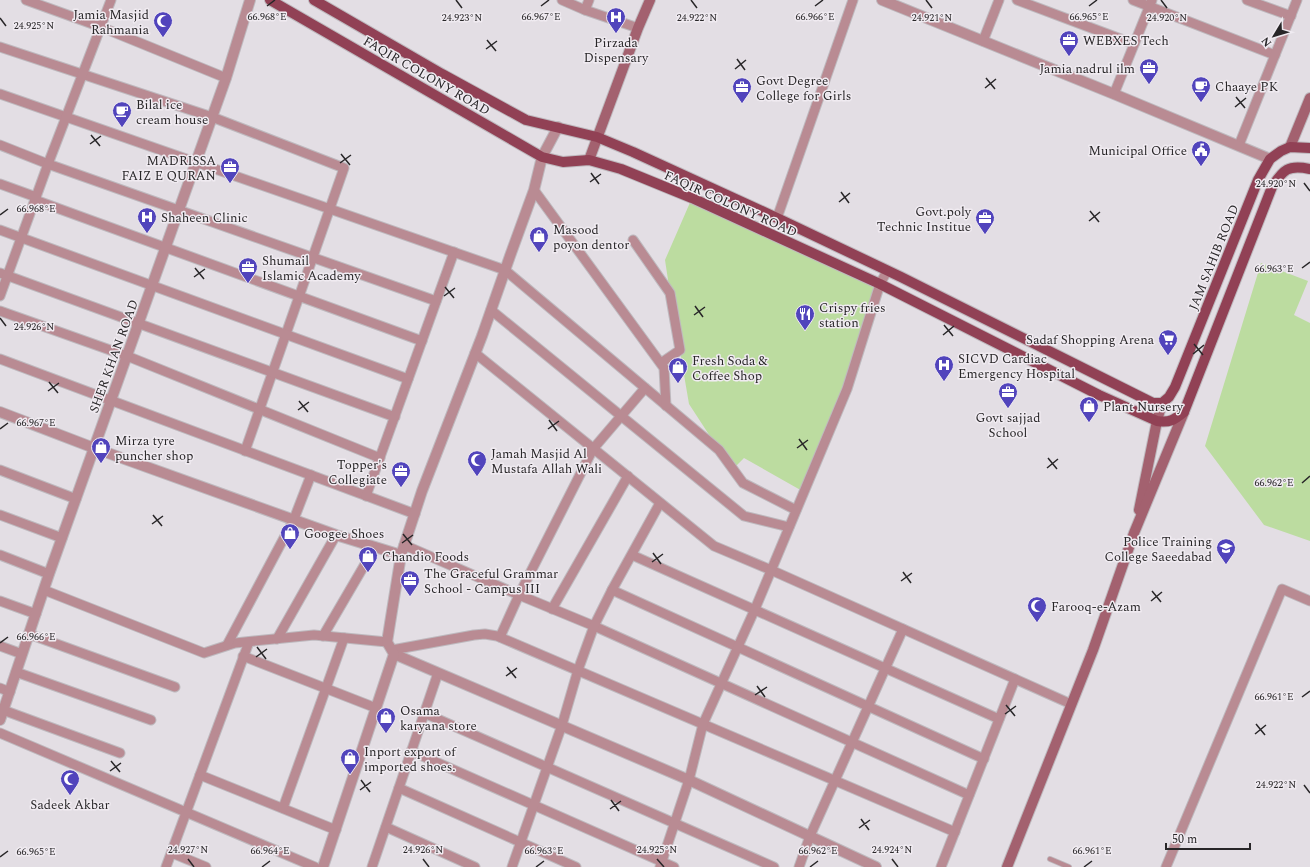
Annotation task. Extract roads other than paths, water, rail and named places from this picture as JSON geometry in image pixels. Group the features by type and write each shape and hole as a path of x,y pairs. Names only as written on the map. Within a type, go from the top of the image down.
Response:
{"main road":[{"name":"FAQIR COLONY ROAD","path":"270,0 542,157 563,162 589,160 621,168 692,198 880,284 1099,395 1157,421"},
{"name":"FAQIR COLONY ROAD","path":"314,0 442,74 526,120 597,137 634,152 887,271 1144,399 1153,403 1162,403"},
{"path":"589,160 638,28 650,0"},
{"path":"1309,146 1290,147 1310,98"},
{"name":"JAM SAHIB ROAD","path":"1162,403 1169,397 1178,380 1258,180 1270,159 1290,147"},
{"path":"1007,867 1095,643 1134,533 1184,412 1272,187 1279,176 1288,169 1297,166 1310,169"},
{"path":"1134,533 1162,403"},
{"path":"1157,421 1164,422 1173,420 1184,412"}],"street":[{"path":"26,0 101,27 226,78"},
{"path":"0,296 4,274 21,238 111,0"},
{"name":"SHER KHAN ROAD","path":"2,715 5,690 16,672 49,574 226,78 250,0"},
{"path":"562,0 585,10 638,28"},
{"path":"585,10 589,0"},
{"path":"777,218 853,0"},
{"path":"882,0 1270,159"},
{"path":"983,41 999,0"},
{"path":"1018,0 1134,44"},
{"path":"1133,0 1150,3 1275,55"},
{"path":"1248,0 1291,16"},
{"path":"1239,145 1297,0"},
{"path":"1114,94 1150,3"},
{"path":"0,47 212,117 344,168 331,209 245,451"},
{"path":"0,94 505,270 719,450 743,483 796,510"},
{"path":"323,867 376,708 391,648 401,555 404,545 476,353 534,190 542,157 558,127"},
{"path":"0,144 48,164 436,300"},
{"path":"0,184 165,248 422,341"},
{"path":"534,190 661,363 664,368 666,406"},
{"path":"0,230 408,379"},
{"path":"633,240 670,293 680,350 661,363"},
{"path":"366,496 454,252"},
{"path":"661,864 689,780 703,724 755,609 846,389 880,284 887,271"},
{"path":"4,274 394,416"},
{"path":"491,310 744,516 789,527"},
{"path":"0,312 127,356 380,458"},
{"path":"476,353 714,546 1071,704"},
{"path":"0,359 415,514"},
{"path":"500,637 519,595 593,449 645,388"},
{"path":"0,412 94,448 336,534 401,555"},
{"path":"0,470 76,499"},
{"path":"227,645 294,519 311,475"},
{"path":"552,608 628,476"},
{"path":"512,867 562,725 578,670 594,626 660,503"},
{"path":"0,515 62,538"},
{"path":"277,639 336,534"},
{"path":"404,545 722,682 970,795"},
{"path":"323,636 375,547"},
{"path":"0,555 49,574"},
{"path":"632,555 999,719"},
{"path":"1166,867 1282,589 1310,601"},
{"path":"44,590 204,653 227,645 314,635 344,638 391,648 438,673 689,780 876,867"},
{"path":"612,590 984,759"},
{"path":"0,601 36,614"},
{"path":"799,867 810,836 903,629"},
{"path":"29,634 175,687"},
{"path":"391,648 474,635 485,634 500,637 955,832"},
{"path":"283,808 344,638"},
{"path":"166,867 249,642"},
{"path":"0,646 22,654"},
{"path":"243,656 376,708"},
{"path":"16,672 151,720"},
{"path":"372,867 438,673"},
{"path":"941,867 1015,679"},
{"path":"424,713 774,867"},
{"path":"2,715 120,753"},
{"path":"0,733 315,867"},
{"path":"411,751 534,805 661,864 674,867"},
{"path":"200,775 336,830"},
{"path":"399,788 576,867"},
{"path":"386,827 475,867"},
{"path":"172,852 206,867"}],"lane":[{"path":"1050,859 1069,867"}],"place":[{"name":"Pirzada Dispensary","path":"616,34"},
{"name":"Jamia Masjid Rahmania","path":"163,38"},
{"name":"WEBXES Tech","path":"1069,57"},
{"name":"Jamia nadrul ilm","path":"1149,85"},
{"name":"Chaaye PK","path":"1201,103"},
{"name":"Govt Degree College for Girls","path":"742,104"},
{"name":"Bilal ice cream house","path":"122,128"},
{"name":"Municipal Office","path":"1201,167"},
{"name":"MADRISSA FAIZ E QURAN","path":"230,184"},
{"name":"Shaheen Clinic","path":"147,234"},
{"name":"Govt.poly Technic Institue","path":"985,235"},
{"name":"Masood poyon dentor","path":"539,253"},
{"name":"Shumail Islamic Academy","path":"248,284"},
{"name":"Crispy fries station","path":"805,331"},
{"name":"Sadaf Shopping Arena","path":"1168,356"},
{"name":"SICVD Cardiac Emergency Hospital","path":"944,382"},
{"name":"Fresh Soda & Coffee Shop","path":"678,384"},
{"name":"Govt sajjad School","path":"1008,409"},
{"name":"Plant Nursery","path":"1089,423"},
{"name":"Mirza tyre puncher shop","path":"101,464"},
{"name":"Jamah Masjid Al Mustafa Allah Wali","path":"477,477"},
{"name":"Topper's Collegiate","path":"401,488"},
{"name":"Googee Shoes","path":"290,550"},
{"name":"Police Training College Saeedabad","path":"1226,565"},
{"name":"Chandio Foods","path":"368,573"},
{"name":"The Graceful Grammar School - Campus III","path":"410,597"},
{"name":"Farooq-e-Azam","path":"1037,623"},
{"name":"Osama karyana store","path":"386,734"},
{"name":"Inport export of imported shoes.","path":"350,775"},
{"name":"Sadeek Akbar","path":"70,796"}]}
